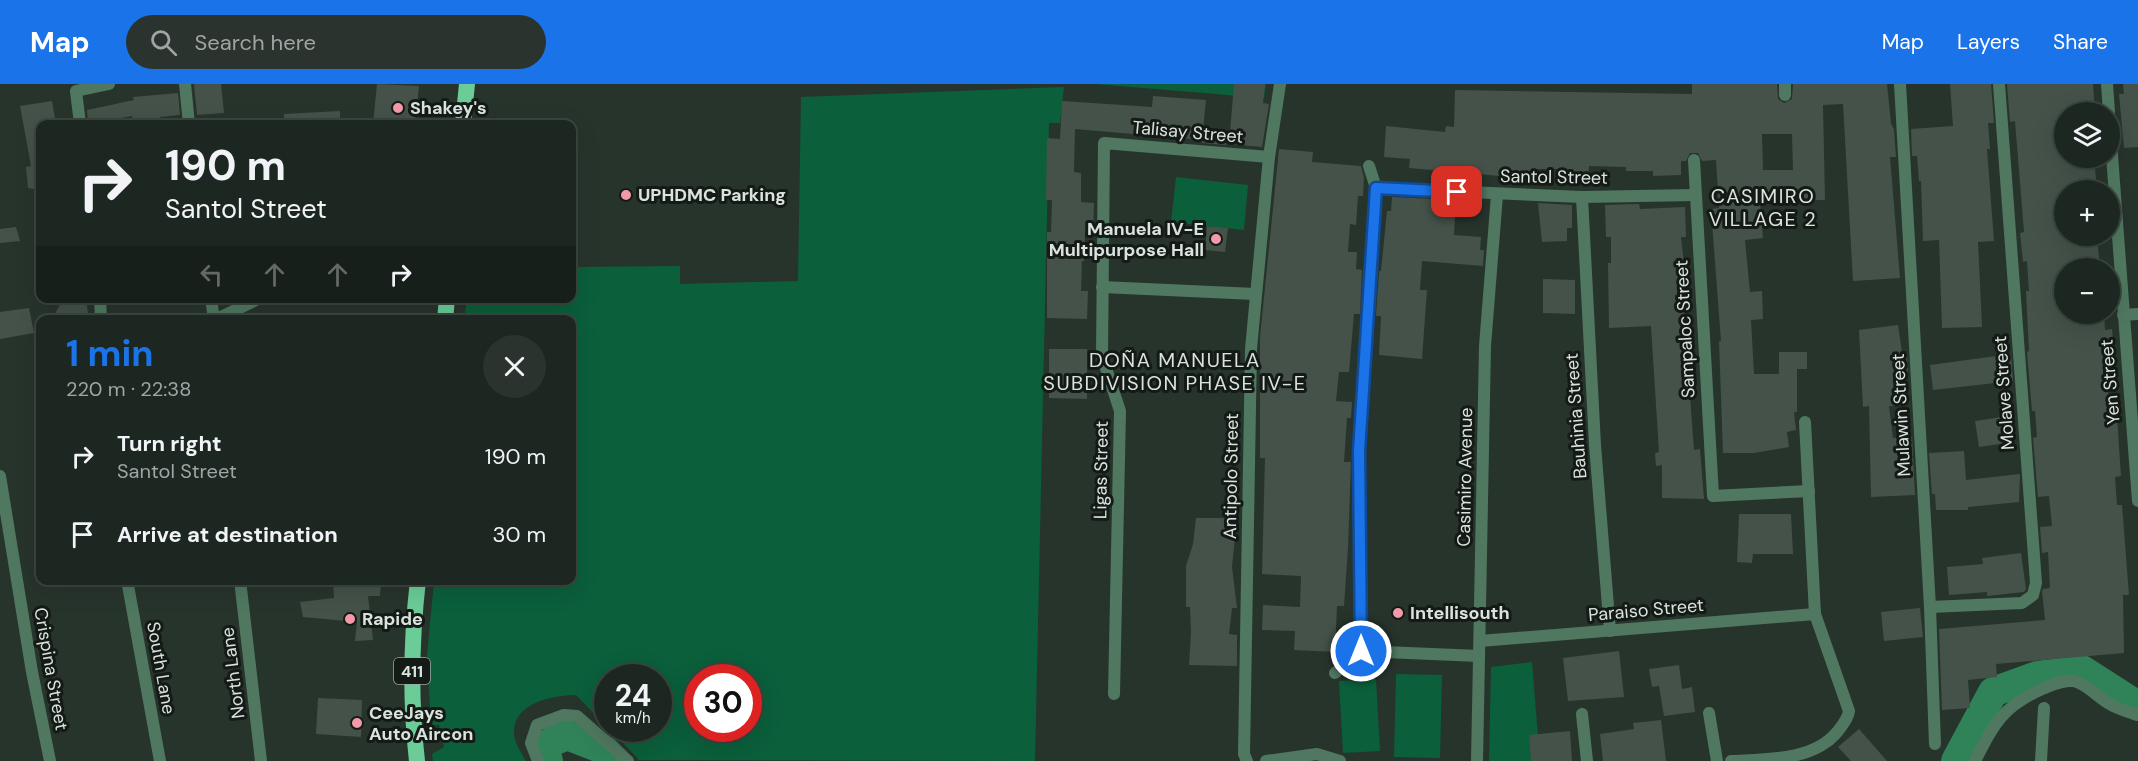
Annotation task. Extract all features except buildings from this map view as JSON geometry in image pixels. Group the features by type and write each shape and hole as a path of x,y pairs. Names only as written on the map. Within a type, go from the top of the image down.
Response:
{"highway":[{"path":"463,120 467,84"},
{"name":"411","path":"417,761 411,684 418,585"}],"street":[{"path":"80,120 76,91 109,84"},
{"path":"186,84 189,120"},
{"name":"Antipolo Street","path":"1247,761 1244,754 1247,572 1255,294 1269,157 1280,84"},
{"name":"Mulawin Street","path":"1900,84 1930,606 1935,744"},
{"name":"Molave Street","path":"1930,606 2022,603 2032,595 2036,583 1999,84"},
{"name":"Yen Street","path":"2107,84 2108,102"},
{"name":"Talisay Street","path":"1104,143 1269,157"},
{"name":"Ligas Street","path":"1104,143 1102,356 1120,411 1114,694"},
{"name":"Sampaloc Street","path":"1694,160 1713,496 1809,491"},
{"path":"1361,651 1359,451 1376,188 1369,166"},
{"name":"Yen Street","path":"2113,168 2138,501"},
{"name":"Santol Street","path":"1376,188 1582,197 1695,195"},
{"name":"Casimiro Avenue","path":"1477,761 1485,346 1497,195"},
{"name":"Bauhinia Street","path":"1582,197 1595,445 1610,632"},
{"path":"1102,287 1255,294"},
{"path":"224,315 250,303"},
{"path":"2123,315 2138,314"},
{"path":"1731,761 1788,759 1810,754 1830,743 1849,717 1849,711 1815,614 1805,422"},
{"name":"Crispina Street","path":"0,482 50,761"},
{"name":"South Lane","path":"128,585 160,761"},
{"name":"North Lane","path":"241,585 261,761"},
{"name":"Paraiso Street","path":"1480,641 1815,614"},
{"path":"1335,673 1361,651 1479,656"},
{"path":"1975,761 1988,733 2001,714 2012,705 2057,682 2074,681 2089,688 2109,704 2138,715"},
{"path":"2041,761 2044,708"},
{"path":"1709,713 1717,761"},
{"path":"1582,714 1587,761"},
{"path":"538,761 531,743 537,725 564,715 577,716 628,761"},
{"path":"1266,761 1317,754 1340,761"}],"green space":[{"path":"1095,84 1266,84 1264,98"},
{"path":"1064,87 1060,123 1049,123 1035,761 639,760 622,742 672,742 672,664 594,664 594,714 576,695 546,699 527,708 520,715 515,723 514,734 518,748 526,761 433,761 432,754 444,747 439,725 431,726 427,655 434,585 576,585 576,315 465,315 466,303 576,303 576,267 680,266 680,284 798,281 801,97"},
{"path":"1176,177 1248,185 1244,230 1171,222"},
{"path":"1532,662 1540,761 1489,761 1491,667"},
{"path":"1396,674 1442,675 1440,758 1394,757"},
{"path":"1376,679 1380,751 1343,753 1339,681"}],"waterway":[{"path":"1956,761 1993,692 2037,676 2082,670 2138,706"},
{"path":"548,761 545,753 551,742 567,735 603,749 615,761"}],"place":[{"name":"Shakey's","path":"398,108"},
{"name":"UPHDMC Parking","path":"626,195"},
{"name":"Manuela IV-E Multipurpose Hall","path":"1216,239"},
{"name":"Intellisouth","path":"1398,613"},
{"name":"Rapide","path":"350,619"},
{"name":"CeeJays Auto Aircon","path":"357,723"}],"district":[{"name":"CASIMIRO VILLAGE 2","path":"1763,208"},
{"name":"DOÑA MANUELA SUBDIVISION PHASE IV-E","path":"1175,372"}],"route":[{"path":"1361,651 1359,451 1376,188 1457,192"}]}
